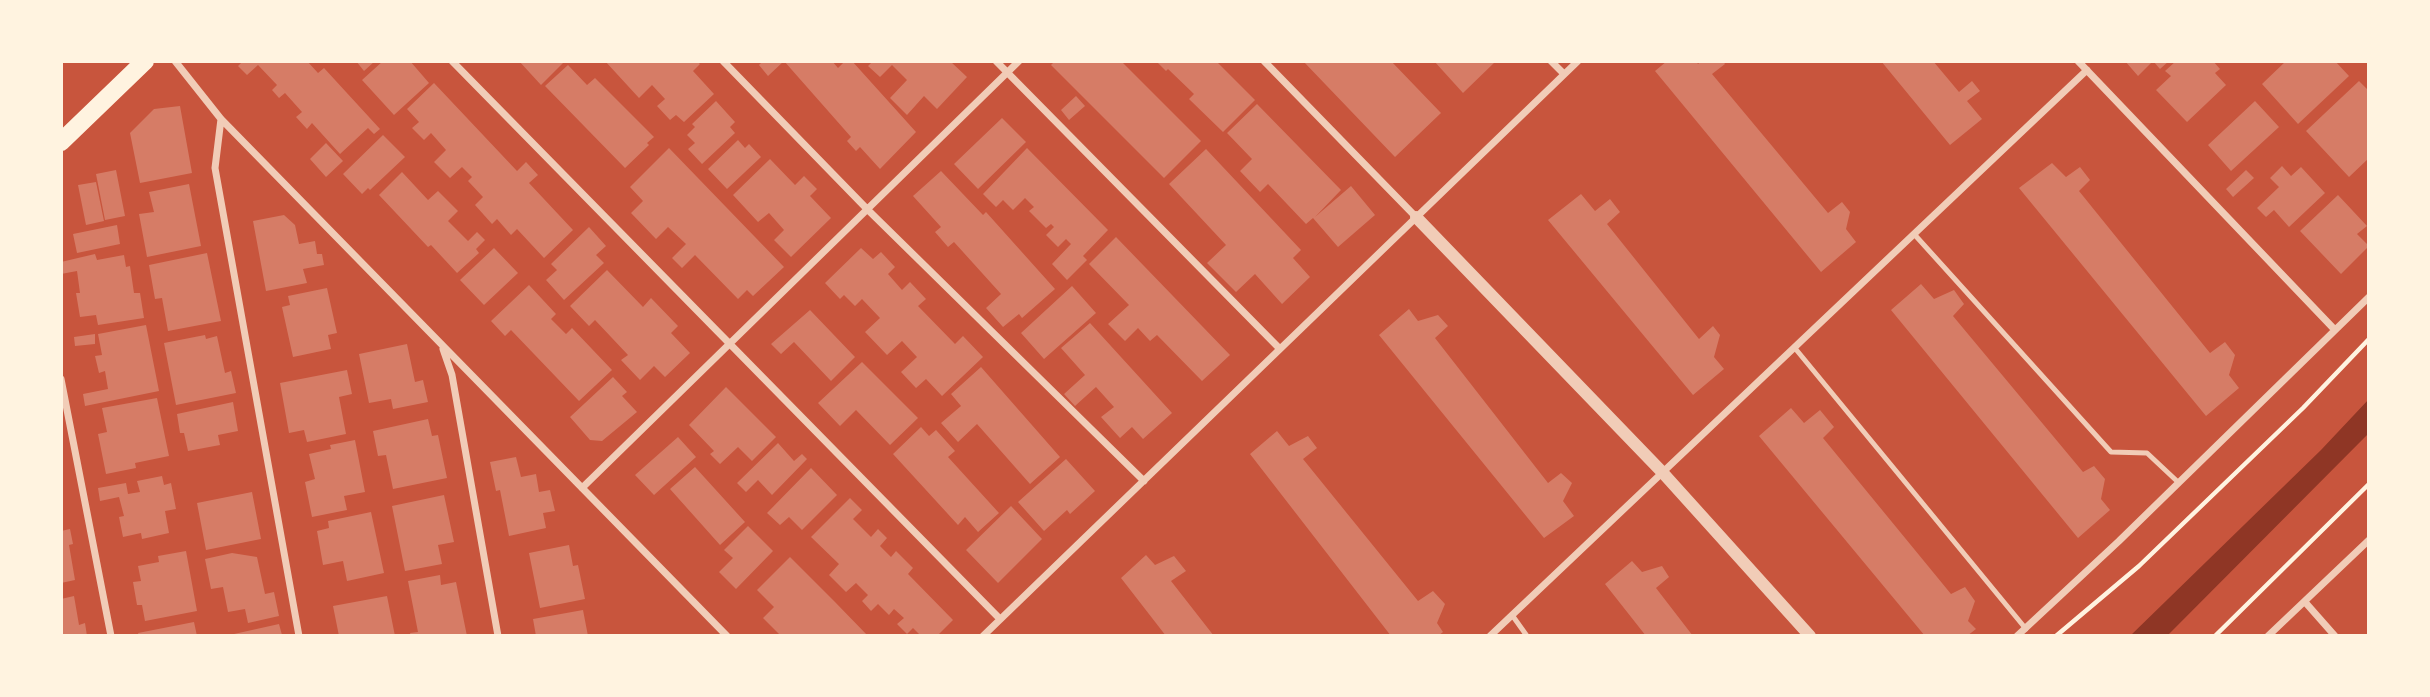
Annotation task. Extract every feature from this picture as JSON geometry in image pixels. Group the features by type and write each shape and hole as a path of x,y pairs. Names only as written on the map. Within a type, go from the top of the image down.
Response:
{"main road":[{"path":"61,142 145,61"}],"street":[{"path":"175,61 221,119 727,636"},
{"path":"452,61 1000,619"},
{"path":"723,61 867,209 1144,481"},
{"path":"996,61 1280,349"},
{"path":"582,488 1018,61"},
{"path":"1264,61 1663,473 1810,636"},
{"path":"1551,61 1564,74"},
{"path":"983,636 1578,61"},
{"path":"2078,61 2335,330"},
{"path":"1490,636 2087,70"},
{"path":"221,119 215,168 299,636"},
{"path":"2017,636 2179,483 2369,297"},
{"path":"442,345 452,375 498,636"},
{"path":"61,379 111,636"},
{"path":"2269,636 2369,540"},
{"path":"2305,602 2335,636"}],"lane":[{"path":"1914,234 2111,452 2147,453 2179,483"},
{"path":"1794,347 2026,629"},
{"path":"1512,615 1527,636"}],"path":[{"path":"2056,636 2139,566 2303,408 2369,339"},
{"path":"2216,636 2369,484"}],"shaded area":[{"path":"2369,399 2369,433 2167,636 2130,636 2321,450"}],"building":[{"path":"243,61 307,61 318,73 324,68 380,129 374,134 368,128 340,154 312,123 307,129 296,117 302,112 285,93 279,98 272,90 277,85 258,65 247,75 238,66"},
{"path":"356,61 375,61 364,71"},
{"path":"383,61 410,61 429,83 394,115 362,80"},
{"path":"519,61 565,61 541,85"},
{"path":"605,61 697,61 700,64 693,71 714,94 684,122 676,115 670,120 657,106 665,99 652,85 639,98"},
{"path":"763,61 784,61 768,76 759,65"},
{"path":"784,61 832,61 838,68 845,61 852,61 916,132 880,169 860,147 856,151 847,141 851,137"},
{"path":"873,61 950,61 967,77 937,109 924,96 907,115 890,98 907,80 892,65 880,77 868,66"},
{"path":"1055,61 1121,61 1201,141 1164,178 1051,65"},
{"path":"1156,61 1216,61 1255,100 1223,132 1189,99 1194,94"},
{"path":"1303,61 1391,61 1441,113 1395,157"},
{"path":"1434,61 1496,61 1463,93"},
{"path":"1667,61 1696,61 1698,64 1701,61 1723,61 1725,64 1712,74 1828,213 1842,202 1850,212 1846,229 1856,242 1821,272 1655,71"},
{"path":"1881,61 1933,61 1959,92 1972,81 1980,91 1967,101 1982,119 1950,145"},
{"path":"2125,61 2153,61 2138,76"},
{"path":"2153,61 2169,61 2160,69"},
{"path":"2176,61 2213,61 2220,69 2215,73 2226,85 2187,122 2156,90 2171,76 2165,71"},
{"path":"2286,61 2335,61 2349,76 2298,124 2262,84"},
{"path":"568,65 587,85 595,78 654,137 625,168 545,86"},
{"path":"2359,81 2369,91 2369,158 2349,177 2306,131"},
{"path":"434,83 517,171 526,162 538,175 529,183 573,230 544,258 517,229 511,235 497,219 492,224 475,205 483,197 468,181 472,177 462,167 450,178 434,162 446,150 431,133 424,140 412,128 419,122 407,109"},
{"path":"1076,96 1085,106 1069,120 1061,110"},
{"path":"716,101 735,122 730,127 735,133 702,164 688,149 695,143 687,135 695,127 692,124"},
{"path":"2255,101 2279,127 2231,171 2208,145"},
{"path":"1257,104 1341,190 1315,217 1351,186 1375,215 1338,247 1313,218 1306,224 1268,184 1260,192 1240,171 1252,159 1227,133"},
{"path":"180,106 192,173 140,183 130,133 154,109"},
{"path":"1002,118 1026,142 978,189 954,164"},
{"path":"383,135 405,157 370,190 368,188 362,194 343,174"},
{"path":"738,140 745,148 749,144 761,157 727,189 708,169"},
{"path":"326,143 343,161 326,177 310,159"},
{"path":"669,148 784,267 753,296 747,290 738,299 695,255 682,268 672,258 686,244 668,227 656,239 631,213 643,201 630,187"},
{"path":"1027,148 1108,230 1083,256 1087,260 1067,280 1052,264 1071,244 1066,239 1058,247 1046,235 1054,227 1051,224 1046,228 1029,211 1034,207 1025,198 1013,210 1003,200 996,207 983,194"},
{"path":"1206,149 1301,250 1293,258 1310,277 1282,304 1255,274 1236,292 1207,263 1226,245 1169,184"},
{"path":"770,159 795,185 804,176 817,189 810,196 831,218 791,257 774,240 784,230 769,213 758,222 733,195"},
{"path":"2052,163 2066,177 2080,167 2090,180 2079,191 2210,353 2225,342 2235,355 2229,375 2239,388 2206,416 2019,188"},
{"path":"2282,166 2291,176 2301,167 2325,193 2289,227 2274,210 2266,217 2257,208 2279,187 2270,178"},
{"path":"116,170 125,216 105,220 96,174"},
{"path":"2246,170 2254,178 2233,197 2226,189"},
{"path":"941,171 983,215 986,212 1055,289 1022,318 1019,314 1003,327 986,308 1001,294 954,242 948,247 935,232 941,227 913,196"},
{"path":"402,172 428,200 438,191 458,211 448,221 468,241 477,232 485,240 476,249 479,253 457,273 431,245 428,247 379,195"},
{"path":"96,182 104,221 86,225 78,185"},
{"path":"189,184 201,246 147,257 139,214 154,212 149,192"},
{"path":"1581,194 1595,211 1610,199 1620,212 1607,224 1699,339 1713,326 1720,335 1714,357 1724,369 1693,395 1548,220"},
{"path":"2338,195 2367,226 2357,234 2369,246 2341,274 2300,231"},
{"path":"284,215 295,225 299,244 315,241 317,254 322,254 324,265 303,269 307,283 266,291 253,221"},
{"path":"117,225 120,244 77,253 73,234"},
{"path":"589,227 606,246 596,255 604,263 564,300 546,280 557,270 551,264"},
{"path":"1116,237 1230,355 1202,381 1157,335 1150,341 1138,328 1125,341 1108,324 1129,305 1089,264"},
{"path":"494,248 518,273 484,305 460,280"},
{"path":"861,248 873,259 881,252 895,267 888,274 902,290 910,282 926,299 918,306 955,344 963,336 983,357 942,396 926,379 916,388 901,372 917,357 902,341 887,355 865,332 880,318 862,299 855,306 844,295 840,299 825,283"},
{"path":"207,253 221,321 168,331 162,298 155,299 149,265"},
{"path":"95,254 97,260 124,255 126,267 130,266 134,293 140,293 144,318 98,325 96,315 80,317 76,293 80,293 77,271 61,274 61,262"},
{"path":"607,270 643,307 651,298 678,326 671,333 690,353 665,377 654,366 640,380 621,360 628,355 595,320 589,326 570,306"},
{"path":"1921,284 1934,299 1954,290 1964,304 1953,316 2083,472 2094,466 2105,479 2101,499 2110,510 2078,538 1891,310"},
{"path":"529,285 556,314 551,319 566,334 572,328 612,370 579,401 511,330 505,336 491,321"},
{"path":"1072,286 1096,313 1044,359 1021,333"},
{"path":"327,288 337,333 328,335 331,349 293,357 282,307 290,305 288,296"},
{"path":"1409,309 1418,321 1438,315 1448,326 1435,338 1548,483 1561,473 1572,483 1563,501 1574,516 1544,538 1379,335"},
{"path":"810,310 855,357 831,381 794,342 781,354 771,344"},
{"path":"1090,323 1172,413 1143,439 1132,427 1120,438 1101,417 1114,407 1096,387 1075,406 1064,394 1085,375 1061,348"},
{"path":"146,325 159,391 85,406 83,394 108,389 105,371 99,373 95,356 102,355 98,334"},
{"path":"95,334 95,344 75,346 74,337"},
{"path":"205,335 206,339 217,336 225,373 231,371 236,393 176,405 164,343"},
{"path":"407,344 415,382 423,380 428,402 393,409 391,399 369,403 359,354"},
{"path":"862,362 918,418 890,445 856,410 840,426 818,403"},
{"path":"981,367 1060,457 1030,484 977,424 958,442 941,423 961,406 951,394"},
{"path":"347,370 352,394 339,397 346,434 307,442 304,430 289,433 280,383"},
{"path":"613,377 627,392 622,396 637,412 602,441 590,440 570,417"},
{"path":"726,387 776,437 752,461 738,447 720,464 710,454 714,451 689,425"},
{"path":"157,398 169,456 135,463 136,468 106,474 98,434 107,432 102,408"},
{"path":"233,402 238,431 218,435 220,445 188,451 184,433 180,433 177,414"},
{"path":"1791,408 1804,423 1820,410 1834,427 1823,438 1951,594 1965,587 1975,601 1968,621 1976,629 1967,636 1925,636 1759,436"},
{"path":"428,419 432,436 438,435 447,478 393,489 386,455 378,456 373,431"},
{"path":"921,427 929,436 936,430 955,451 948,457 999,513 978,532 965,517 958,525 893,454"},
{"path":"1277,431 1289,446 1308,436 1317,448 1303,459 1418,601 1433,591 1445,604 1437,623 1443,632 1438,636 1391,636 1250,454"},
{"path":"678,437 696,457 654,495 635,475"},
{"path":"355,440 365,492 344,496 347,510 312,517 305,482 315,479 309,454 331,449 330,445"},
{"path":"778,443 794,461 802,454 807,459 772,495 758,480 746,492 737,483"},
{"path":"516,457 521,477 536,474 539,492 550,490 555,511 543,513 546,528 509,536 500,490 496,491 490,462"},
{"path":"1066,459 1095,491 1070,514 1067,510 1044,531 1018,502"},
{"path":"695,467 745,522 720,545 670,489"},
{"path":"811,468 837,495 802,530 789,517 780,525 767,513"},
{"path":"162,476 164,485 171,483 176,509 165,511 169,533 142,539 141,533 123,537 119,517 124,516 119,497 100,501 98,488 126,483 128,494 140,492 137,481"},
{"path":"252,492 261,539 206,550 197,503"},
{"path":"444,495 454,542 438,545 442,564 405,571 392,506"},
{"path":"850,498 862,510 853,519 871,537 878,529 887,538 880,546 891,557 896,551 913,568 908,574 953,620 937,636 921,636 913,628 907,634 897,624 904,618 894,609 889,615 878,604 871,611 862,601 868,595 856,583 846,592 829,575 839,564 811,537"},
{"path":"1011,506 1042,539 998,583 966,550"},
{"path":"371,512 384,573 347,581 343,561 323,565 317,531 329,528 328,521"},
{"path":"748,526 773,551 736,589 719,572 733,558 724,550"},
{"path":"70,529 73,544 69,545 75,580 61,583 61,531"},
{"path":"569,545 573,566 578,565 585,599 540,608 529,553"},
{"path":"186,551 197,611 145,621 142,605 137,605 133,582 141,581 138,566 159,562 158,556"},
{"path":"232,553 257,557 265,594 274,592 279,616 248,623 245,609 228,612 223,587 211,589 205,559"},
{"path":"1146,555 1155,565 1174,556 1186,571 1171,581 1214,636 1166,636 1121,578"},
{"path":"790,557 868,636 781,636 763,618 774,607 757,590"},
{"path":"1632,561 1642,572 1662,566 1669,577 1656,588 1693,636 1646,636 1605,584"},
{"path":"440,575 441,585 456,582 467,636 411,636 410,633 418,632 408,581"},
{"path":"74,596 79,625 85,623 87,636 61,636 61,599"},
{"path":"387,596 395,636 339,636 333,606"},
{"path":"583,610 588,636 536,636 533,619"},
{"path":"194,622 197,636 139,636 138,633"},
{"path":"279,624 282,635 279,636 225,636"}]}
